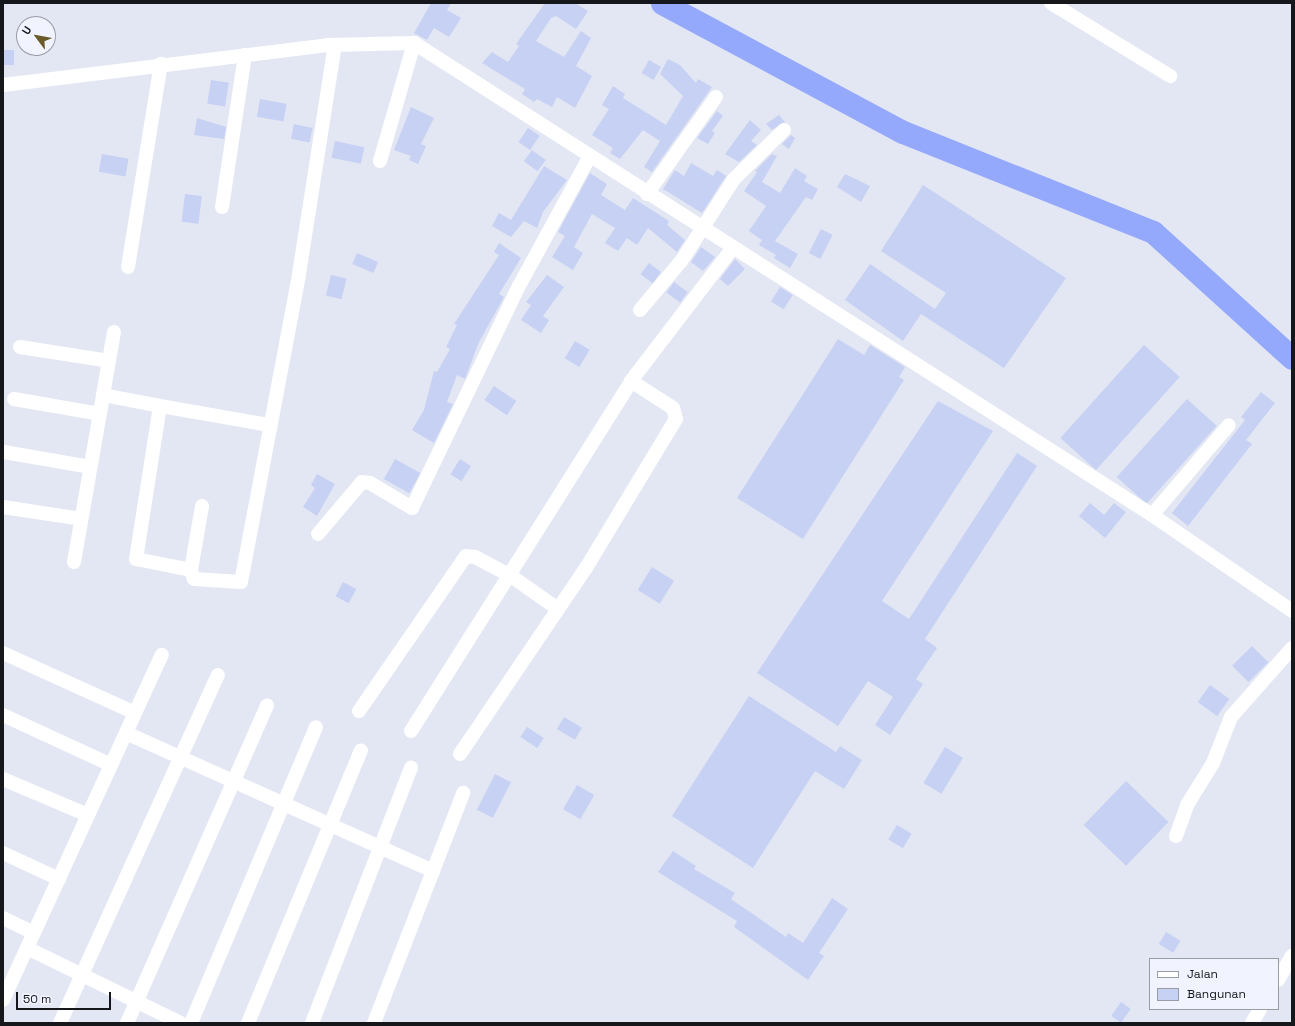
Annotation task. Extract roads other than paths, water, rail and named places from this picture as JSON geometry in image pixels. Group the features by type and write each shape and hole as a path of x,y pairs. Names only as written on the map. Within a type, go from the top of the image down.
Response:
{"street":[{"path":"1051,3 1170,76"},
{"path":"380,161 414,43"},
{"path":"3,85 245,54 335,45 414,43 702,230 1152,515 1292,611"},
{"path":"202,506 191,570 192,579 240,583 299,274 335,45"},
{"path":"222,208 245,54"},
{"path":"128,268 161,64"},
{"path":"647,194 716,97"},
{"path":"640,310 702,230 750,160 784,130"},
{"path":"318,534 362,482 370,483 412,508 519,286 590,156"},
{"path":"411,730 511,576 631,381 732,249"},
{"path":"74,562 114,332"},
{"path":"20,347 109,361"},
{"path":"460,754 558,609 676,419 673,408 631,381"},
{"path":"103,396 269,425"},
{"path":"14,399 100,414"},
{"path":"160,406 135,558 191,570"},
{"path":"1152,515 1229,425"},
{"path":"4,452 90,467"},
{"path":"3,507 81,519"},
{"path":"359,712 462,559 476,557 511,576 558,609"},
{"path":"1176,836 1187,805 1213,763 1231,717 1292,648"},
{"path":"3,652 135,713"},
{"path":"3,1000 7,981 27,948 162,655"},
{"path":"60,1023 179,757 218,675"},
{"path":"127,1023 268,706"},
{"path":"3,715 111,765"},
{"path":"191,1023 316,727"},
{"path":"126,733 433,871"},
{"path":"248,1023 361,750"},
{"path":"312,1023 382,848 411,768"},
{"path":"3,780 88,815"},
{"path":"374,1023 463,793"},
{"path":"3,853 59,879"},
{"path":"3,918 34,933"},
{"path":"27,948 181,1023"},
{"path":"1279,978 1292,956"},
{"path":"1252,1023 1259,1010"}],"waterway":[{"path":"662,3 903,132 1153,232 1292,358"}]}
